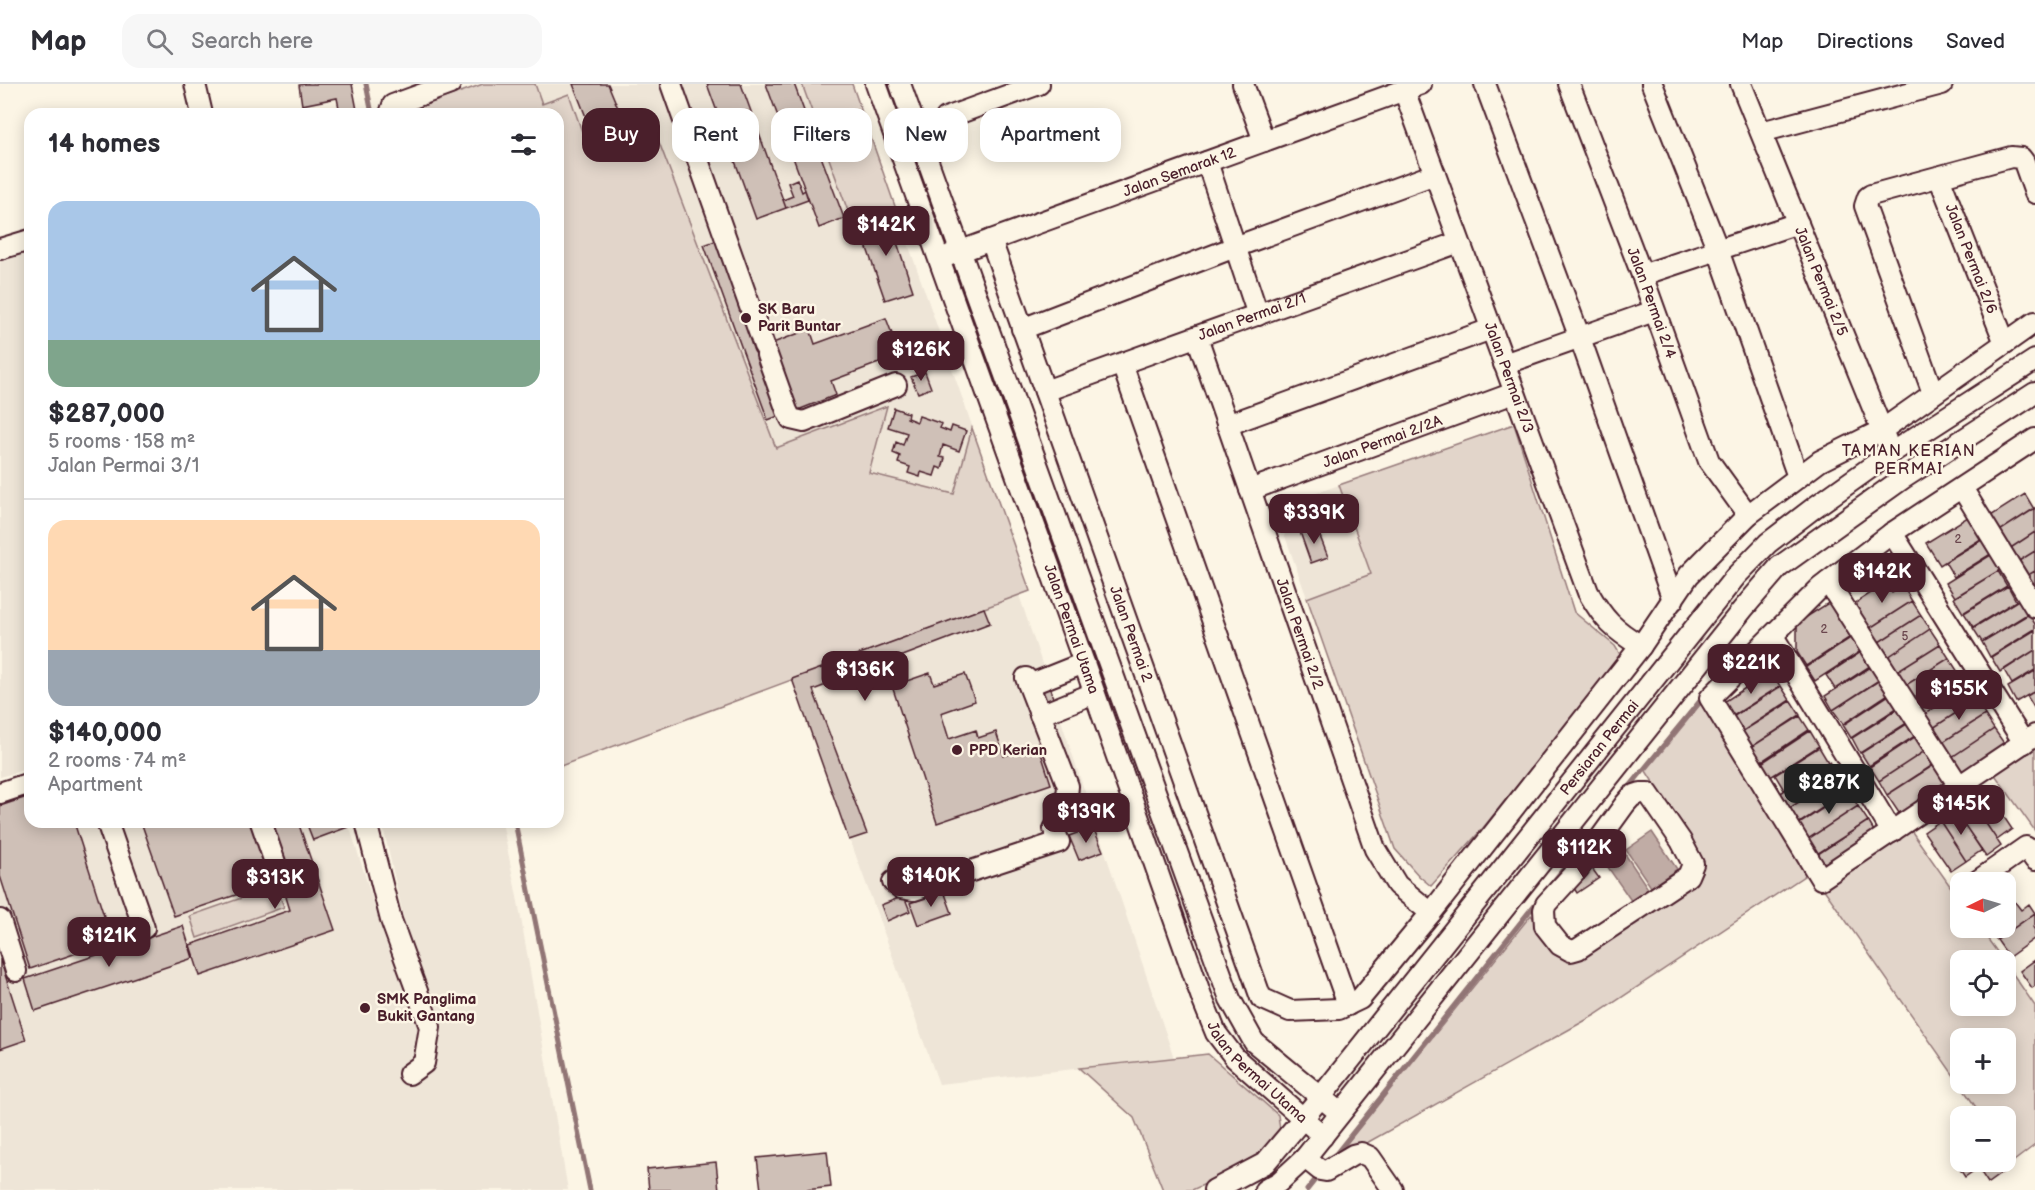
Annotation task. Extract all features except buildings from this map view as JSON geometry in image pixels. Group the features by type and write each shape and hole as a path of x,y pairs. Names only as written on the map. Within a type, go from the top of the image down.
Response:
{"street":[{"path":"195,84 201,108"},
{"path":"392,108 393,105 422,89 450,84"},
{"path":"671,84 791,419 804,422 896,385"},
{"name":"Jalan Permai Utama","path":"876,84 1216,1034 1235,1058 1323,1136"},
{"name":"Jalan Permai Utama","path":"900,84 1230,999 1254,1042 1340,1113"},
{"path":"968,110 1039,84"},
{"path":"1243,84 1264,141"},
{"path":"1485,84 1580,338 1673,600"},
{"name":"Jalan Permai 2/4","path":"1569,84 1642,275 1709,461 1748,515"},
{"path":"1652,84 1718,250 1798,477"},
{"name":"Jalan Permai 2/5","path":"1741,84 1902,479"},
{"path":"1761,132 1942,84"},
{"name":"Jalan Semarak 12","path":"939,259 1264,141 1399,88"},
{"name":"Jalan Permai 2/3","path":"1399,88 1435,174 1588,592 1600,614 1611,626 1641,646"},
{"path":"1933,393 1865,206 1868,197 2016,157 2024,162 2035,193"},
{"path":"1207,162 1258,315"},
{"path":"1022,329 1235,247 1435,174"},
{"name":"Jalan Permai 2/6","path":"1939,177 2005,343"},
{"path":"1642,275 1798,223"},
{"name":"Jalan Permai 2","path":"991,240 1261,998 1290,1011 1339,1009 1348,1005"},
{"path":"0,249 24,242"},
{"name":"Jalan Permai 2/1","path":"1045,391 1460,242"},
{"path":"1504,364 1654,311"},
{"path":"1122,364 1348,1005 1360,999 1431,913 1641,646 1689,575 1748,515 1820,461 1882,430 2035,322"},
{"path":"1227,425 1491,329"},
{"name":"Jalan Permai 2/2","path":"1197,337 1375,849 1397,885 1431,913"},
{"name":"Persiaran Permai","path":"1214,1190 1265,1163 1320,1098 1736,576 1768,543 1891,453 2035,360"},
{"name":"Jalan Permai 2/2A","path":"1250,490 1514,393"},
{"name":"Persiaran Permai","path":"1265,1190 1280,1182 1305,1158 1743,609 1779,567 1902,479 2035,393"},
{"path":"1892,533 2030,739 1821,879 1710,698 1828,582 1892,533 2033,445"},
{"path":"1962,488 2035,607"},
{"path":"1828,582 1959,786"},
{"path":"1773,636 1892,832"},
{"path":"1058,804 1067,797 1068,786 1027,681 1084,663"},
{"path":"1041,715 1094,693"},
{"path":"1102,714 1153,696"},
{"path":"0,793 24,785"},
{"path":"1648,793 1681,841 1693,864 1688,876 1578,949 1571,951 1560,945 1545,926 1544,910 1546,904 1585,860 1632,796 1648,793"},
{"path":"109,828 144,928"},
{"path":"263,828 281,880"},
{"path":"368,828 391,920 430,1027 424,1063 409,1074"},
{"path":"893,882 908,891 926,887 1059,842 1054,829"},
{"path":"1558,840 1585,860"},
{"path":"1995,872 2030,853"},
{"path":"0,920 16,971"},
{"path":"1305,1158 1320,1170 1326,1171 1353,1155 1361,1153 1370,1157 1393,1190"}],"shaded area":[{"name":"SK Baru Parit Buntar","path":"483,84 852,84 860,108 771,108 771,162 872,162 872,141 1030,591 1019,595 1174,1058 939,1084 792,680 564,765 564,108 543,108"},
{"name":"SK Baru Parit Buntar","path":"483,84 535,84 542,104 569,94 582,132 582,162 660,162 660,145 776,448 887,406 869,473 954,494 972,428 1030,591 564,765 564,108 416,108"},
{"path":"802,84 852,84 860,108 811,108"},
{"path":"872,141 896,209 853,225 830,162 872,162"},
{"path":"24,251 24,770 0,777 0,259"},
{"path":"1514,424 1574,612 1615,646 1621,656 1483,828 1431,886 1395,849 1307,598 1371,574 1339,485"},
{"path":"1339,485 1371,574 1307,598 1275,508"},
{"path":"1704,700 1807,874 1595,1015 1331,1163 1531,915 1559,954 1580,957 1699,878 1703,861 1646,771"},
{"path":"2035,746 2035,831 1993,772"},
{"path":"24,795 24,828 350,828 388,948 409,942 383,828 503,828 568,1190 0,1190 0,802"},
{"path":"1910,829 1950,886 1950,938 1987,938 1996,950 1950,950 1950,1016 2016,1016 2016,978 2035,1006 2035,1145 2016,1159 2016,1106 1975,1106 1967,1094 2016,1094 2016,1028 1950,1028 1950,1070 1821,885"},
{"path":"1652,832 1677,869 1651,887 1626,850"},
{"path":"1623,851 1649,890 1632,902 1605,863"},
{"path":"276,886 284,907 197,938 190,916"},
{"path":"1208,1054 1278,1115 1281,1137 1260,1159 1192,1190 1163,1190 1134,1118 1079,1068"}],"waterway":[{"path":"366,84 371,108"},
{"path":"1626,791 1704,696"},
{"path":"516,828 590,1190"},
{"path":"1581,848 1592,833"},
{"path":"1548,888 1573,857"},
{"path":"1331,1160 1540,898"},
{"path":"1307,1190 1319,1175"}],"place":[{"name":"SK Baru Parit Buntar","path":"746,318"},
{"name":"PPD Kerian","path":"957,750"},
{"name":"SMK Panglima Bukit Gantang","path":"365,1008"}],"district":[{"name":"TAMAN KERIAN PERMAI","path":"1909,460"}]}
